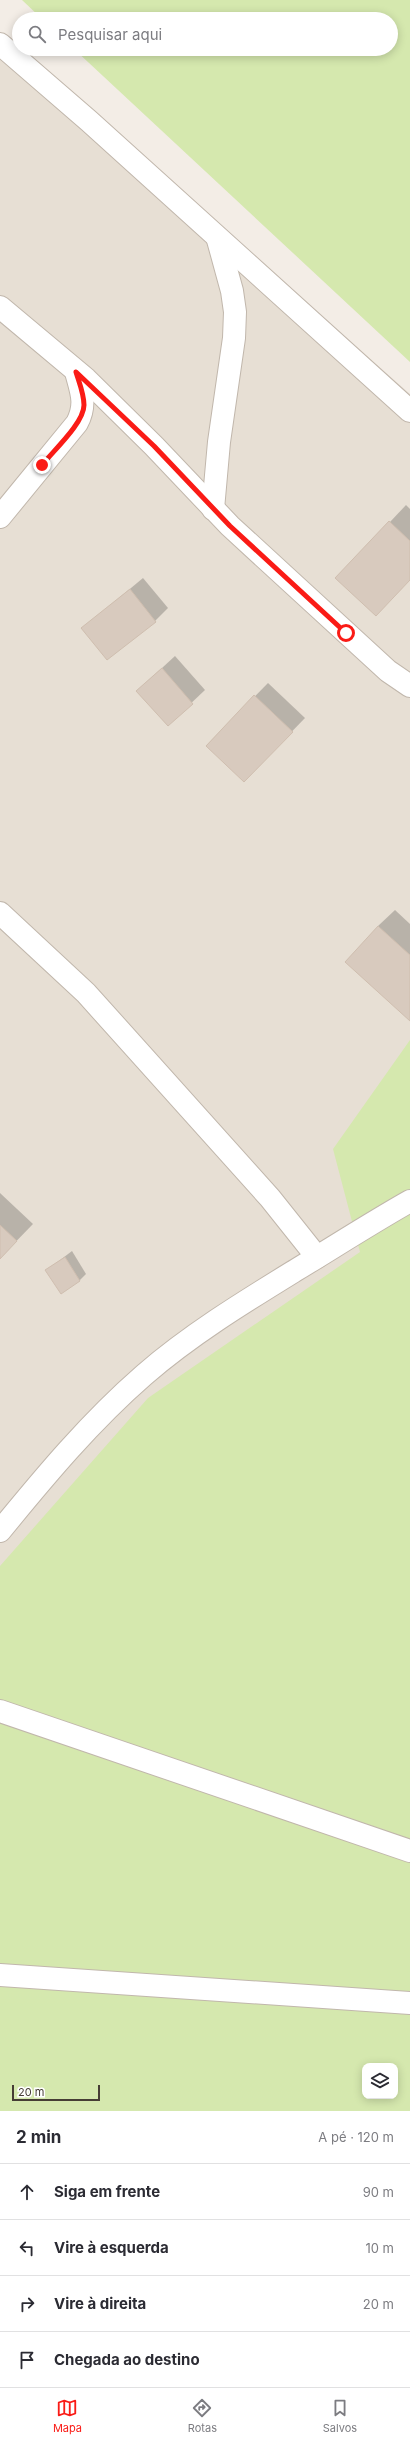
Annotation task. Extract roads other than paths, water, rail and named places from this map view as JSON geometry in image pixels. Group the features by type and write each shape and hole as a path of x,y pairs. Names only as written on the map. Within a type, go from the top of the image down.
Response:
{"street":[{"path":"0,44 12,54"},
{"path":"14,56 89,121 217,239 410,411"},
{"path":"214,509 219,442 234,338 235,312 232,291 217,239"},
{"path":"0,307 76,372 154,446 214,509 351,638 388,671 410,686"},
{"path":"0,517 77,423 82,414 84,399 76,372"},
{"path":"0,913 86,993 270,1198 317,1257"},
{"path":"0,1531 65,1452 111,1405 145,1374 190,1339 247,1300 410,1201"},
{"path":"0,1711 410,1851"},
{"path":"0,1975 410,2003"}]}
